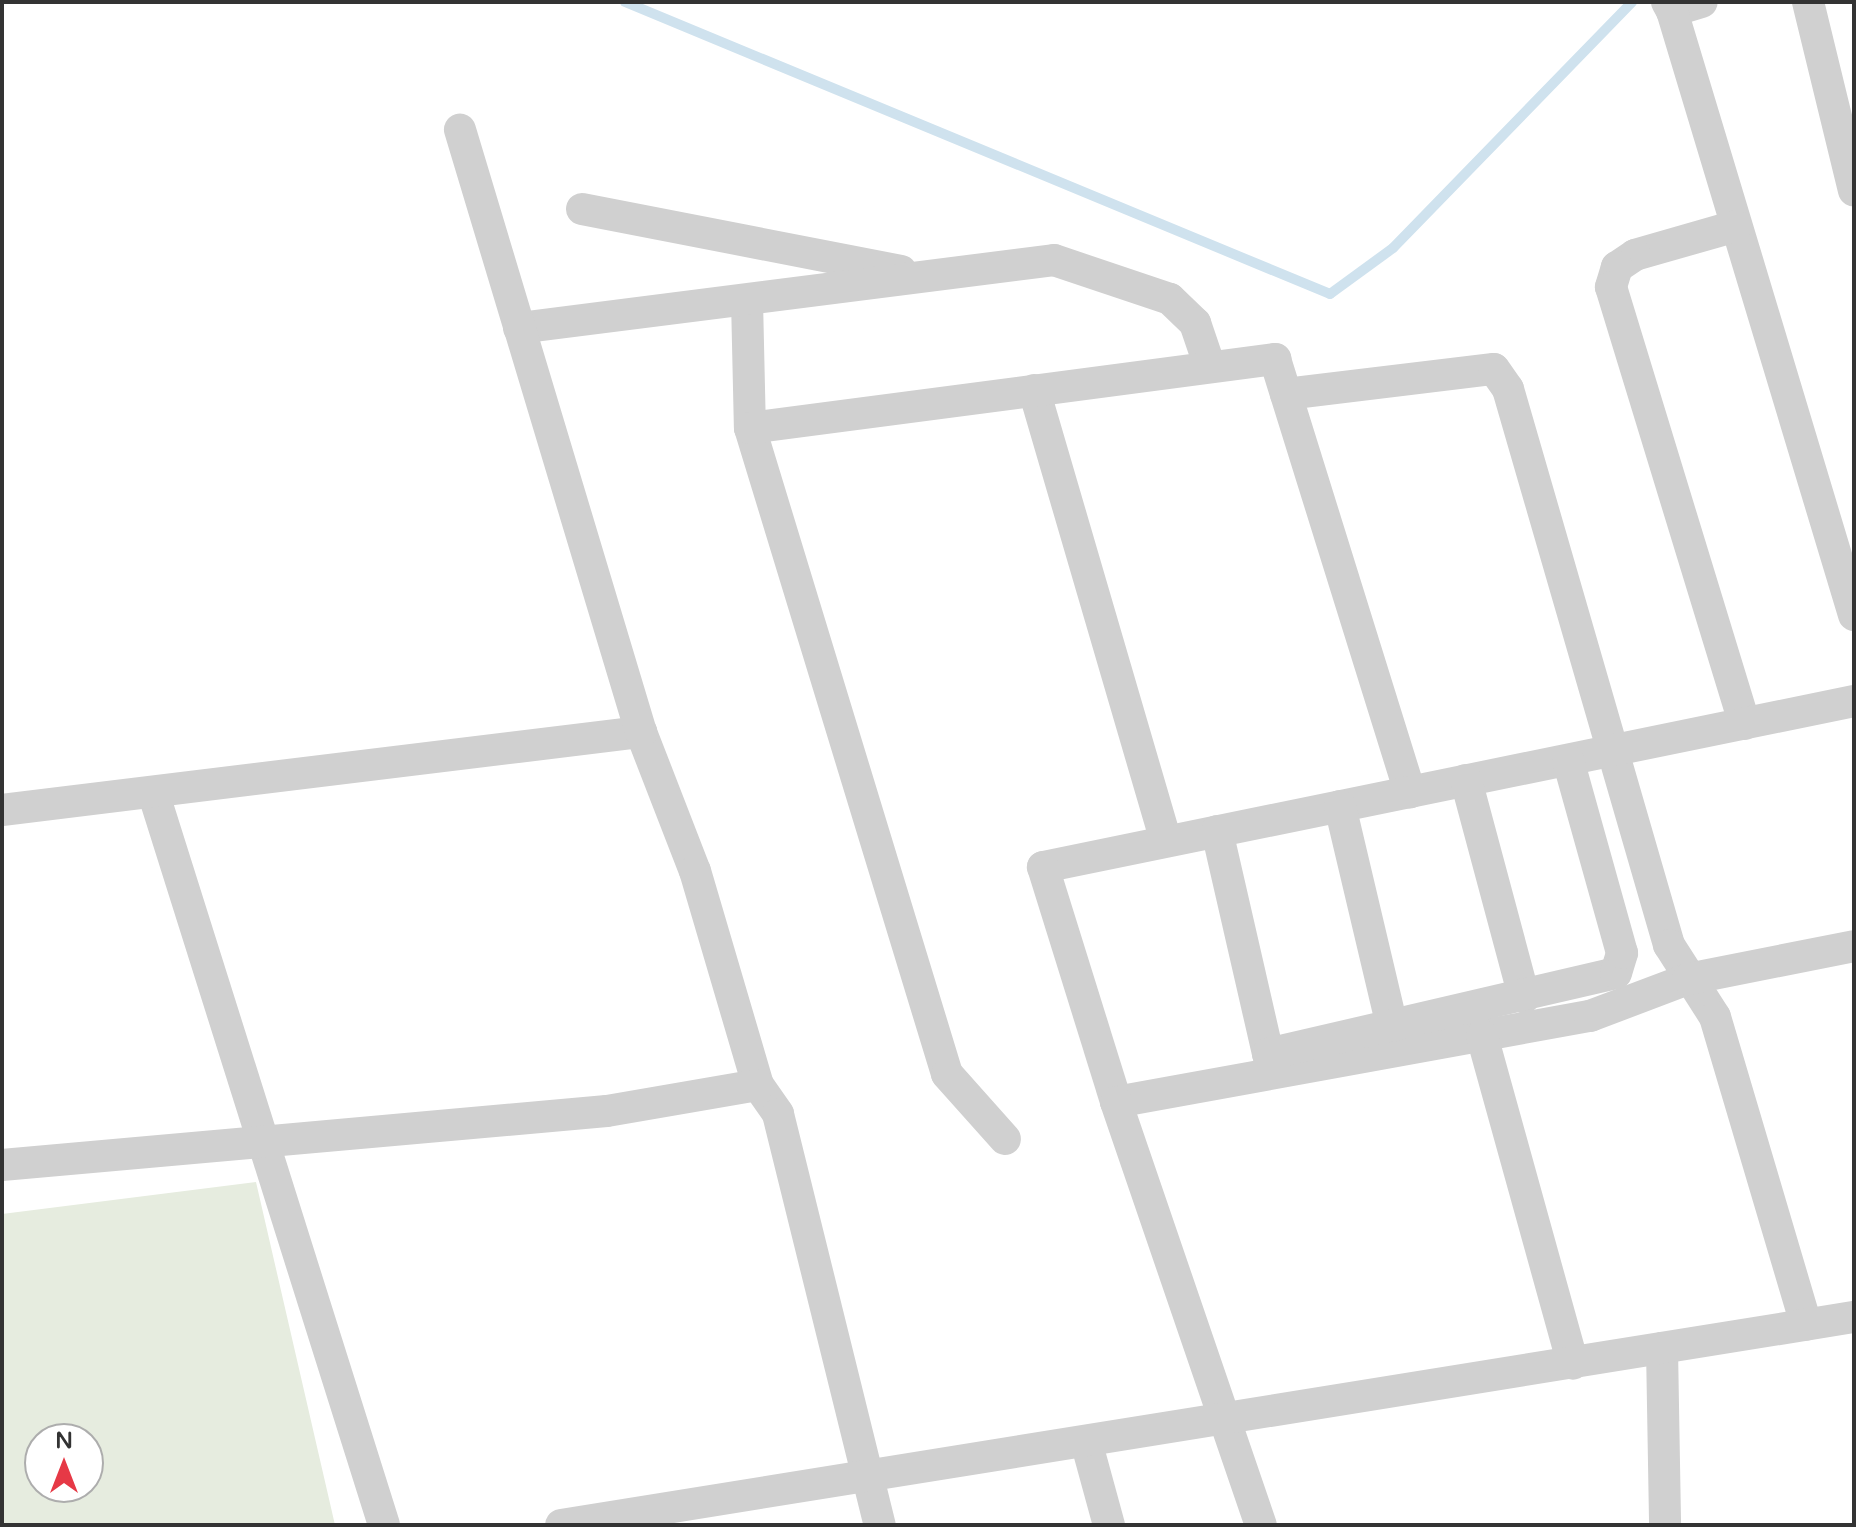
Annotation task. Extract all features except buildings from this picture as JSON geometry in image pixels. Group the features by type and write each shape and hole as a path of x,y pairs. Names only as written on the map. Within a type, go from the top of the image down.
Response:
{"street":[{"path":"1808,2 1854,190"},
{"path":"1680,5 1736,226 1854,615"},
{"path":"460,130 641,732 695,871 758,1085 778,1114 865,1476 880,1525"},
{"path":"582,209 928,277"},
{"path":"1736,226 1635,255 1617,267 1611,287 1745,724"},
{"path":"519,328 1054,260 1126,279 1170,299 1195,323 1210,367"},
{"path":"747,300 750,428 947,1074 1005,1139"},
{"path":"750,428 1275,359 1410,792"},
{"path":"1286,394 1494,369 1508,389 1669,945 1715,1017 1806,1325"},
{"path":"1034,390 1166,841"},
{"path":"1261,1525 1116,1102 1043,867 1854,701"},
{"path":"2,810 154,795 641,732"},
{"path":"1217,831 1268,1054 1524,997 1616,973 1622,953 1568,760"},
{"path":"1466,780 1524,997"},
{"path":"154,795 384,1525"},
{"path":"1340,806 1392,1026"},
{"path":"1116,1102 1590,1016 1688,979 1854,946"},
{"path":"1482,1036 1573,1364"},
{"path":"2,1165 607,1111 758,1085"},
{"path":"561,1525 638,1519 865,1476 1854,1317"},
{"path":"1662,1348 1665,1525"},
{"path":"1086,1441 1109,1525"}],"shaded area":[{"path":"256,1182 335,1525 2,1525 2,1214"}],"waterway":[{"path":"625,2 1330,294 1393,248 1632,2"}]}
